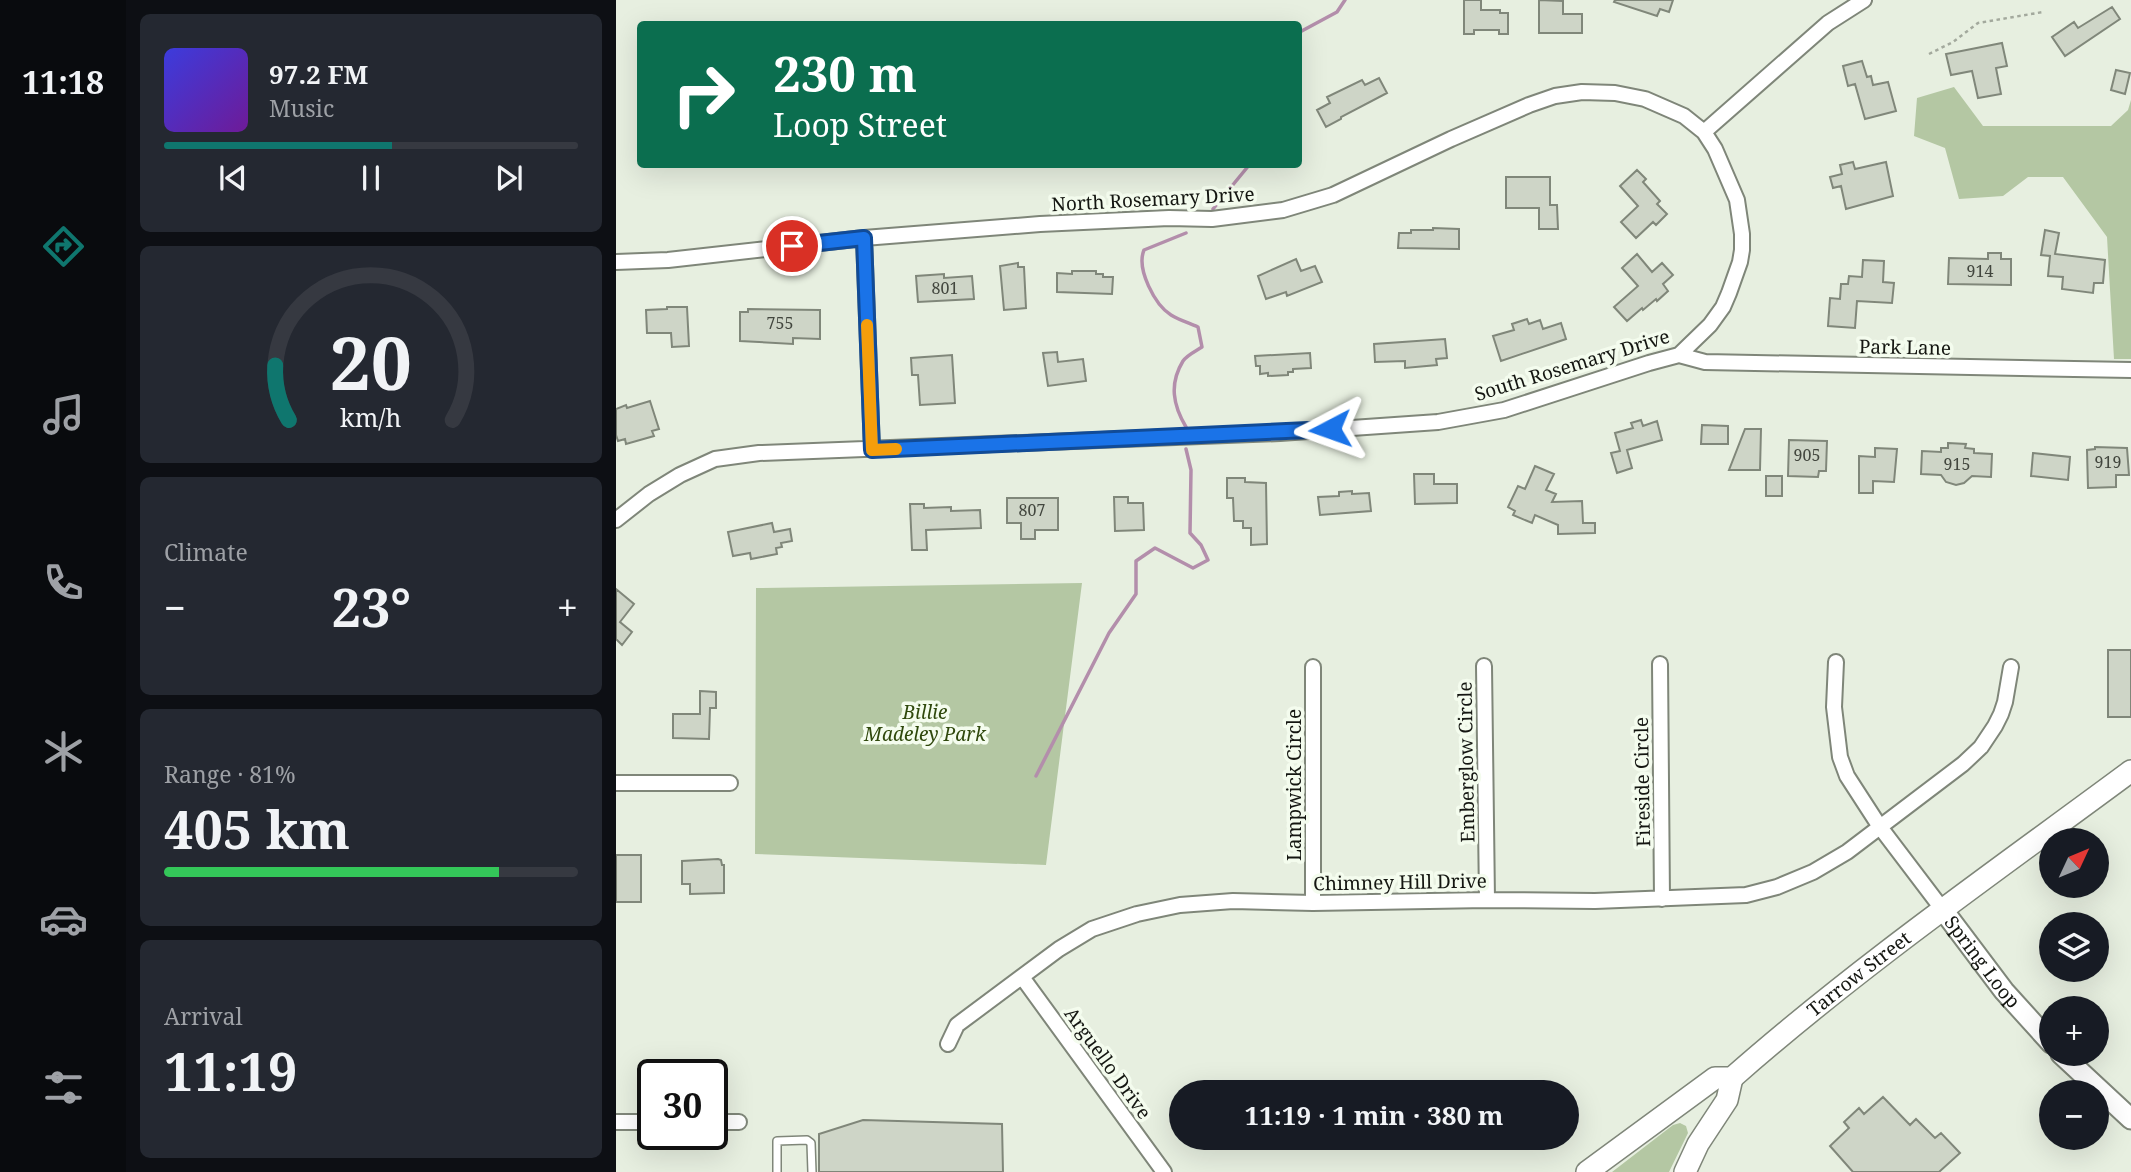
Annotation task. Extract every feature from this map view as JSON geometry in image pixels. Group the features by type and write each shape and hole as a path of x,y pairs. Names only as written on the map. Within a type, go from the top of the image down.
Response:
{"main road":[{"name":"Tarrow Street","path":"1587,1172 1715,1078 1732,1079 1802,1018 2131,771"},
{"path":"1685,1172 1698,1144 1727,1100 1732,1079"},
{"path":"1684,1099 1700,1118 1698,1144"}],"street":[{"path":"1704,132 1828,23 1864,0"},
{"name":"North Rosemary Drive","path":"616,262 668,260 864,238 1040,224 1169,218 1212,219 1283,210 1333,195 1507,114 1567,93 1598,91 1645,99 1684,116 1704,132"},
{"name":"South Rosemary Drive","path":"616,520 649,494 680,475 715,459 759,453 1280,433 1438,422 1504,410 1679,355 1710,325 1723,307 1742,250 1737,200 1722,163 1704,132"},
{"path":"864,238 872,450"},
{"name":"Park Lane","path":"1679,355 1705,362 2131,370"},
{"path":"1836,662 1834,707 1840,757 1856,792 1943,910"},
{"name":"Fireside Circle","path":"1660,664 1662,899"},
{"name":"Emberglow Circle","path":"1485,666 1487,900"},
{"name":"Lampwick Circle","path":"1313,667 1313,903"},
{"name":"Chimney Hill Drive","path":"948,1044 957,1025 1059,949 1092,929 1137,914 1181,905 1233,901 1313,903 1662,899 1746,895 1777,887 1813,872 1846,852 1963,764 1981,747 1996,726 2006,702 2011,667"},
{"path":"616,783 730,783"},
{"name":"Spring Loop","path":"1943,910 2004,991 2039,1030"},
{"name":"Arguello Drive","path":"1022,977 1164,1172"},
{"path":"2074,1066 2131,1119"},
{"path":"616,1122 637,1122"},
{"path":"728,1122 738,1122"}],"lane":[{"path":"777,1172 777,1141 807,1140 811,1143 812,1172"}],"path":[{"path":"1928,54 1953,41 1978,23 2043,12"}],"green space":[{"path":"1954,87 1983,126 2111,126 2128,110 2131,100 2131,359 2114,359 2107,237 2063,177 2028,177 2003,196 1959,199 1945,148 1914,136 1917,98"},
{"name":"Billie Madeley Park","path":"1082,583 1046,865 755,854 756,588"},
{"path":"1680,1123 1686,1126 1688,1133 1669,1172 1612,1172 1673,1125"}],"building":[{"path":"1464,0 1481,0 1481,10 1508,13 1508,34 1499,34 1499,30 1474,30 1474,34 1464,34"},
{"path":"1539,0 1563,1 1563,14 1582,14 1582,33 1539,33"},
{"path":"1673,0 1669,12 1660,9 1657,16 1614,2"},
{"path":"2112,7 2120,19 2065,56 2052,37 2074,22 2078,28"},
{"path":"2002,43 2007,66 1996,68 2001,94 1978,98 1972,71 1951,75 1946,54"},
{"path":"1862,61 1867,77 1871,76 1873,85 1888,82 1896,111 1865,119 1855,84 1848,86 1843,66"},
{"path":"2116,70 2130,73 2125,94 2111,90"},
{"path":"1379,78 1387,93 1326,127 1317,110 1330,103 1327,97 1362,80 1365,85"},
{"path":"1853,162 1855,169 1886,162 1893,196 1846,209 1841,186 1833,188 1830,177 1842,174 1840,165"},
{"path":"1637,170 1646,179 1643,182 1660,201 1657,204 1667,214 1656,225 1653,222 1636,238 1621,222 1638,206 1620,186"},
{"path":"1506,177 1550,177 1550,205 1557,205 1558,229 1539,229 1539,208 1506,208"},
{"path":"1433,228 1459,229 1459,249 1398,248 1399,233"},
{"path":"2045,230 2059,233 2055,254 2105,260 2103,283 2094,283 2093,293 2062,289 2063,277 2048,276 2050,256 2041,255"},
{"path":"1988,253 2001,253 2001,259 2011,259 2011,285 1948,284 1949,258 1988,259"},
{"path":"1637,254 1652,272 1662,263 1673,275 1663,284 1668,291 1627,321 1614,307 1638,286 1622,268"},
{"path":"1296,259 1301,271 1315,266 1322,282 1287,296 1286,292 1266,299 1258,276"},
{"path":"1863,260 1884,261 1883,282 1894,283 1892,303 1857,301 1855,328 1828,326 1830,298 1840,299 1841,284 1848,284 1849,276 1862,277"},
{"path":"1018,263 1018,267 1024,267 1026,308 1004,310 1000,266"},
{"path":"1072,271 1096,271 1096,274 1103,274 1103,277 1113,277 1112,294 1057,292 1057,273 1072,274"},
{"path":"944,274 944,278 972,276 974,299 918,302 916,276"},
{"path":"687,307 689,346 672,347 671,333 647,333 646,310"},
{"path":"748,309 820,310 820,339 793,338 793,344 740,341 740,312 748,312"},
{"path":"1527,319 1529,324 1540,320 1543,329 1561,323 1566,339 1501,361 1493,336 1514,330 1512,324"},
{"path":"1445,339 1447,358 1436,359 1437,365 1405,368 1405,361 1375,362 1374,344"},
{"path":"1057,352 1058,362 1083,359 1086,381 1048,386 1043,353"},
{"path":"1310,353 1311,368 1293,369 1288,375 1260,374 1260,366 1256,366 1255,356"},
{"path":"952,355 955,403 920,405 918,375 912,375 911,358"},
{"path":"650,401 659,429 652,431 654,436 626,444 625,439 618,441 616,409"},
{"path":"1641,420 1643,426 1657,421 1662,440 1627,450 1632,468 1617,473 1611,453 1620,451 1615,433 1633,428 1631,423"},
{"path":"1702,425 1728,426 1728,444 1701,444"},
{"path":"1745,429 1761,429 1760,470 1729,470"},
{"path":"1789,440 1827,441 1826,471 1819,471 1818,477 1788,476"},
{"path":"1948,443 1966,444 1965,448 1974,449 1974,453 1992,454 1991,477 1972,476 1964,483 1956,485 1946,482 1941,475 1921,474 1922,451 1941,452 1941,448 1948,448"},
{"path":"2095,447 2127,448 2129,475 2116,475 2116,487 2088,488 2087,450"},
{"path":"1875,448 1897,449 1894,482 1873,481 1873,493 1859,493 1859,456 1875,457"},
{"path":"2033,453 2070,457 2068,480 2031,476"},
{"path":"1535,466 1554,474 1546,490 1556,494 1552,502 1582,501 1583,523 1595,523 1595,533 1558,534 1558,525 1535,515 1532,523 1513,515 1515,511 1508,507 1518,486 1525,489"},
{"path":"1414,474 1434,474 1434,484 1457,484 1457,503 1415,504"},
{"path":"1766,476 1782,476 1782,496 1766,496"},
{"path":"1227,478 1245,478 1245,482 1266,483 1267,544 1251,545 1251,528 1243,528 1243,521 1234,521 1233,498 1227,498"},
{"path":"1352,491 1352,494 1369,493 1371,511 1320,515 1318,497 1339,496 1339,492"},
{"path":"1114,497 1128,497 1128,503 1143,503 1144,530 1115,531"},
{"path":"1007,498 1058,498 1058,530 1035,530 1035,539 1021,539 1021,523 1007,523"},
{"path":"910,504 924,504 924,508 951,507 951,511 980,510 981,528 926,530 927,550 912,550"},
{"path":"772,523 774,532 790,529 792,541 781,543 782,547 776,548 777,554 751,559 750,553 733,556 728,532"},
{"path":"616,589 634,604 620,622 632,632 622,645 616,639"},
{"path":"2108,650 2131,650 2131,717 2108,717"},
{"path":"700,691 716,692 716,708 710,708 709,739 673,738 673,714 700,714"},
{"path":"616,855 641,855 641,902 616,902"},
{"path":"718,859 724,865 724,893 690,894 690,884 682,884 682,861"},
{"path":"1883,1097 1910,1125 1916,1119 1935,1138 1941,1133 1960,1153 1939,1172 1853,1172 1830,1146 1849,1128 1844,1122 1859,1108 1864,1114"},
{"path":"863,1120 1002,1124 1003,1172 819,1172 819,1134"}],"waterway":[{"path":"1302,31 1337,12 1345,0"},
{"path":"1213,209 1247,168"},
{"path":"1186,233 1144,250 1142,258 1145,276 1159,303 1171,315 1198,327 1202,347 1183,361 1174,386 1178,411 1186,427"},
{"path":"1036,776 1109,633 1136,594 1136,561 1155,548 1193,568 1208,560 1201,545 1190,533 1191,470 1186,449"}],"slow traffic":[{"path":"867,325 872,450 896,449"}],"route":[{"path":"792,246 864,238 872,450 1330,429"}]}
